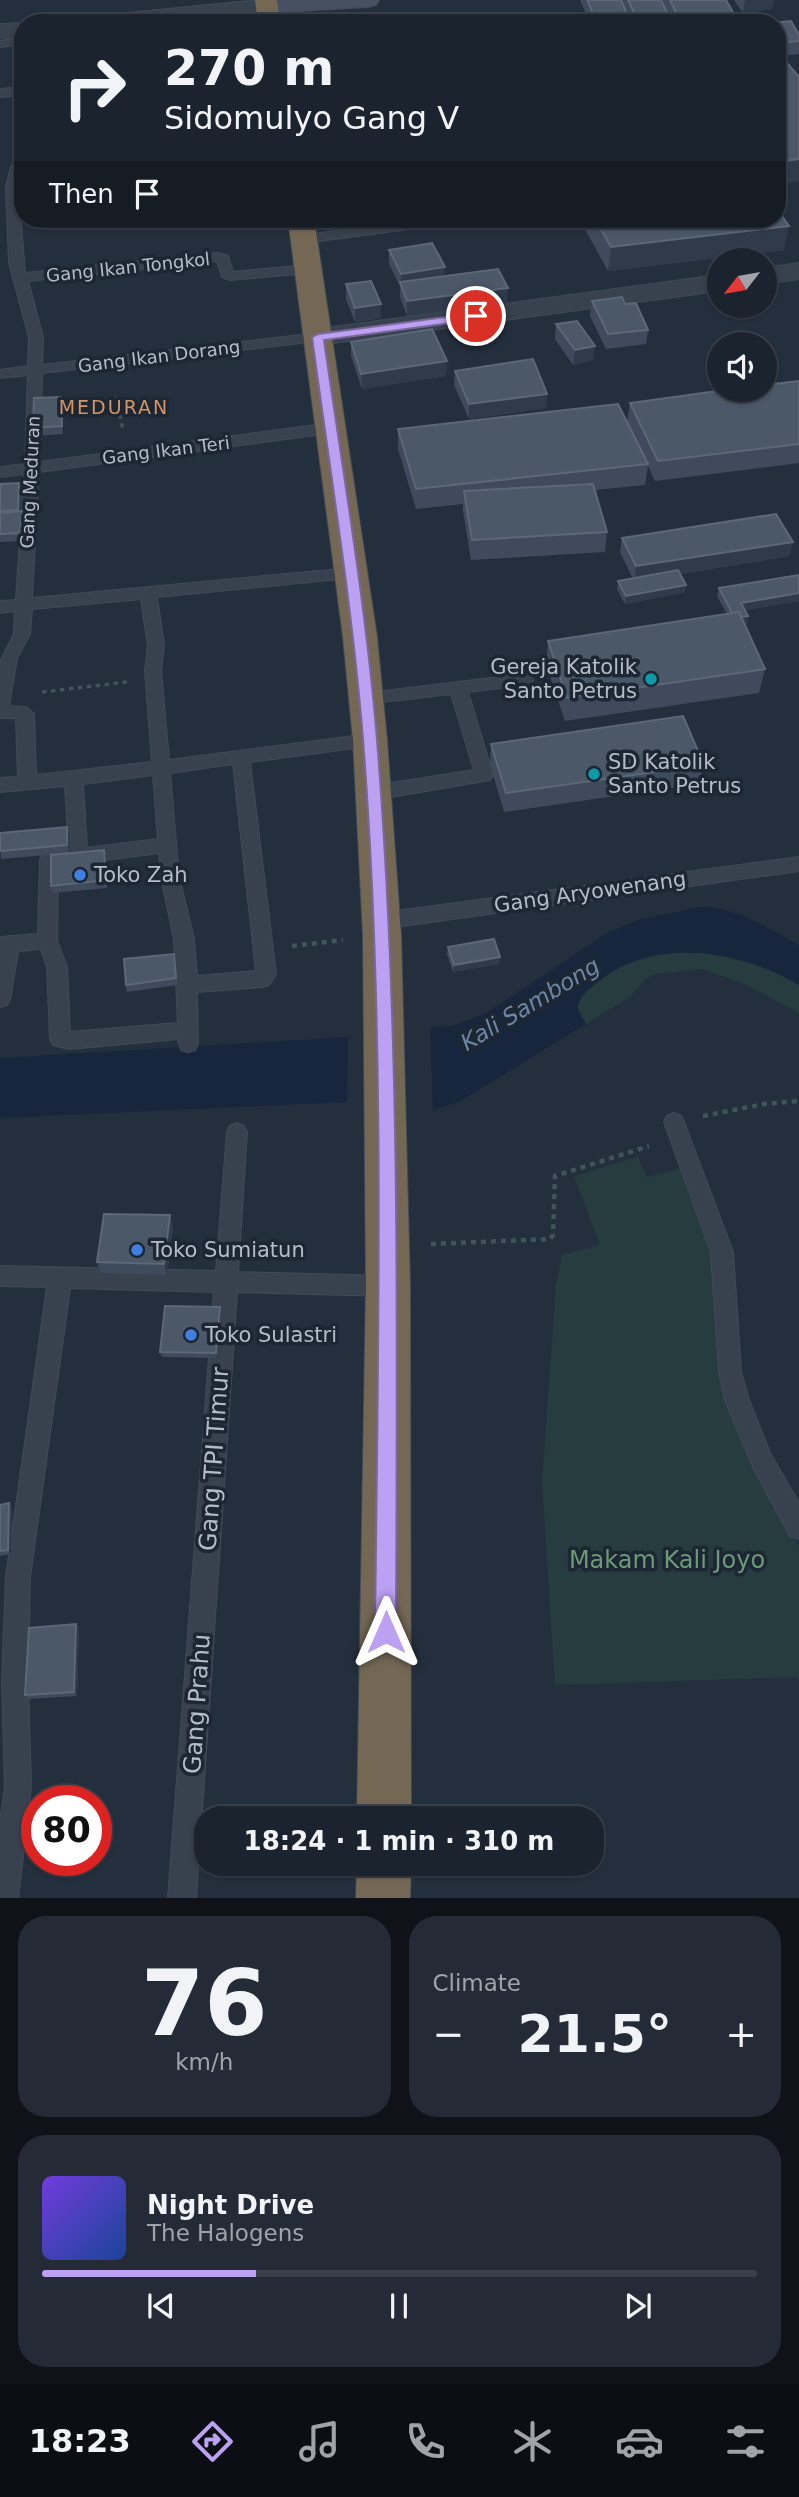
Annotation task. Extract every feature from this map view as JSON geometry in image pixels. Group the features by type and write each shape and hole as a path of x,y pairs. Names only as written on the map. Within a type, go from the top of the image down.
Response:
{"highway":[{"path":"302,229 351,573 370,740 382,943 388,1265 384,1806"},
{"path":"383,1898 384,1876"}],"main road":[{"path":"267,10 368,0"}],"street":[{"path":"212,14 267,10"},
{"path":"777,274 799,271"},
{"path":"318,337 707,285"}],"lane":[{"name":"Gang Meduran","path":"14,177 14,213"},
{"name":"Gang Meduran","path":"2,696 11,653 22,634 32,468 36,338 19,278 15,228"},
{"name":"Gang Ikan Tongkol","path":"19,278 219,257 223,259 226,272 230,275 308,269"},
{"name":"Gang Ikan Dorang","path":"0,374 318,337"},
{"name":"Gang Ikan Teri","path":"0,472 331,428"},
{"path":"0,607 351,573"},
{"path":"148,593 156,646 152,663 170,877 184,940 188,985 188,1037 61,1040 58,1035 57,967 47,941 48,860 167,845"},
{"path":"365,698 525,680"},
{"path":"373,793 484,775 458,688"},
{"path":"2,696 2,712 25,713 27,783"},
{"path":"0,785 370,740"},
{"path":"188,985 262,979 267,971 241,757"},
{"path":"74,778 78,855"},
{"name":"Gang Aryowenang","path":"382,943 799,864"},
{"path":"0,999 5,945 47,941"},
{"path":"677,1129 722,1252 730,1372 737,1400 762,1461 799,1527"},
{"name":"Gang TPI Timur","path":"205,1594 237,1132"},
{"path":"0,1276 226,1282 388,1265"},
{"path":"4,1898 18,1786 15,1681 18,1577 60,1277"},
{"name":"Gang Prahu","path":"182,1898 205,1594"}],"path":[{"path":"34,405 116,398 127,455"},
{"path":"2,696 154,680"},
{"path":"264,949 382,943"},
{"path":"388,1265 550,1239 553,1235 555,1176 677,1129 764,1104 799,1101"}],"green space":[{"path":"664,953 716,955 751,964 784,977 799,985 799,1013 745,984 702,969 656,974 646,979 631,996 586,1024 577,1005 592,985 627,964"},
{"name":"Makam Kali Joyo","path":"638,1157 647,1177 682,1168 715,1257 735,1424 764,1487 799,1546 799,1683 797,1677 555,1685 542,1481 556,1285 562,1255 600,1245 574,1176"}],"water":[{"name":"Kali Sambong","path":"699,907 739,914 799,945 799,985 751,963 725,956 671,953 645,958 621,967 584,994 578,1011 586,1024 459,1102 429,1111 349,1102 0,1118 0,1058 348,1037 455,1025 488,1012 607,933 638,920"}],"pier":[{"path":"430,1025 433,1114 408,1114 347,1105 348,1034"}],"building":[{"path":"587,0 621,0 627,14 593,14"},
{"path":"628,0 661,0 668,14 635,14"},
{"path":"670,0 726,0 734,14 677,14"},
{"path":"791,21 799,35 799,41 786,42 786,22"},
{"path":"786,62 799,77 799,159 786,161"},
{"path":"600,228 772,228 611,247"},
{"path":"432,243 445,267 401,274 389,250"},
{"path":"498,269 508,288 407,301 400,282"},
{"path":"371,281 381,304 355,308 346,284"},
{"path":"622,297 625,304 636,303 648,330 608,334 592,301"},
{"path":"577,321 595,346 575,350 556,324"},
{"path":"432,329 447,361 361,374 351,342"},
{"path":"533,359 547,394 469,404 455,371"},
{"path":"799,381 799,444 658,461 630,403 707,392 707,402 777,402 777,384"},
{"path":"61,397 62,426 33,428 34,398"},
{"path":"618,404 648,464 416,489 398,429"},
{"path":"19,483 18,510 0,511 0,484"},
{"path":"593,484 607,532 472,540 464,491"},
{"path":"22,511 20,533 0,534 0,513"},
{"path":"776,514 793,542 636,566 622,538"},
{"path":"678,570 686,585 626,596 618,581"},
{"path":"799,575 799,593 741,603 748,616 741,617 739,612 732,613 719,588"},
{"path":"739,612 765,669 567,698 548,641"},
{"path":"683,716 704,765 506,793 491,744"},
{"path":"67,827 67,845 0,851 0,833"},
{"name":"Toko Zah","path":"104,850 106,880 51,886 51,855"},
{"path":"494,939 500,957 454,965 448,947"},
{"path":"174,954 176,978 126,985 124,959"},
{"name":"Toko Sumiatun","path":"104,1214 170,1215 164,1264 97,1262"},
{"name":"Toko Sulastri","path":"165,1306 220,1307 216,1353 160,1352"},
{"path":"9,1503 8,1550 0,1551 0,1505"},
{"path":"76,1624 74,1692 25,1695 29,1628"}],"place":[{"name":"Gereja Katolik Santo Petrus","path":"651,679"},
{"name":"SD Katolik Santo Petrus","path":"594,774"},
{"name":"Toko Zah","path":"80,875"},
{"name":"Toko Sumiatun","path":"137,1250"},
{"name":"Toko Sulastri","path":"191,1335"}],"district":[{"name":"MEDURAN","path":"114,407"}],"route":[{"path":"386,1632 388,1286 382,935 370,740 360,637 318,337 476,316"}]}
